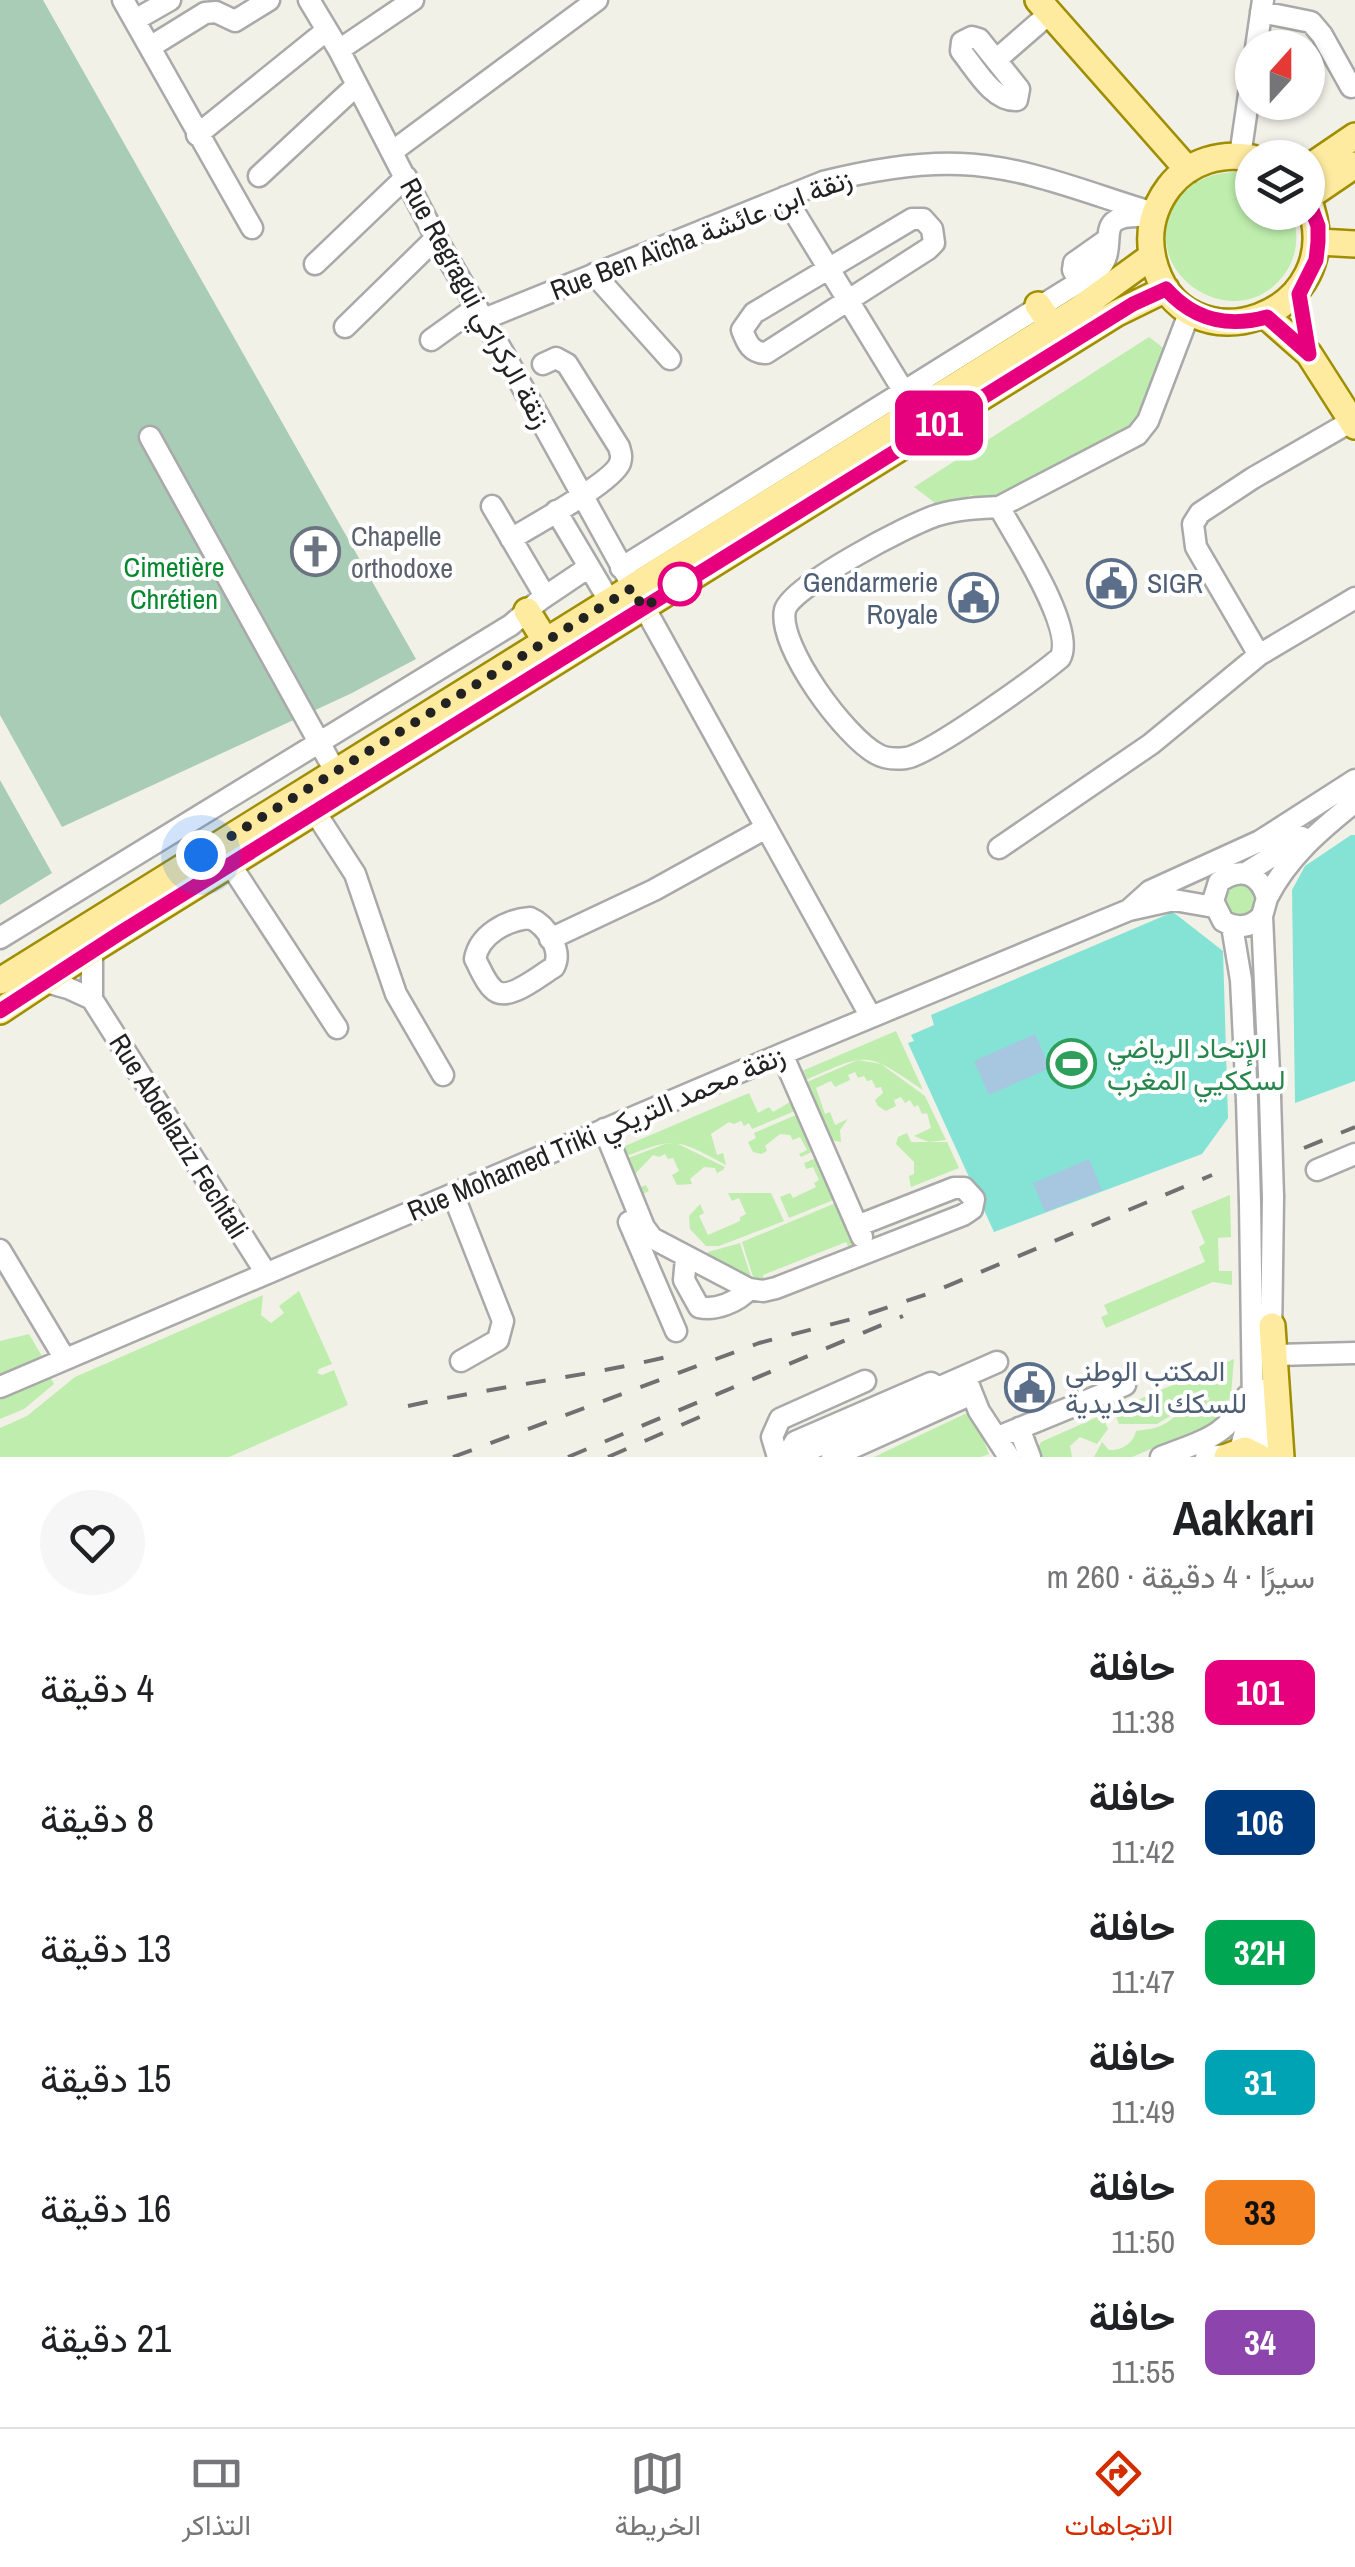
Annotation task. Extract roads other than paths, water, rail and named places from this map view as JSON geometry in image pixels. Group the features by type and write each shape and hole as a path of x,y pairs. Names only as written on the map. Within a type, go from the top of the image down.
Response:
{"main road":[{"path":"1044,6 1188,170"},
{"path":"1325,156 1355,136"},
{"path":"1235,157 1222,156 1188,170 1173,182 1154,215 1152,256 1166,289 1190,310 1210,320 1229,323 1267,317 1299,294 1316,260 1318,230"},
{"path":"1325,186 1355,165"},
{"path":"1318,242 1355,244"},
{"path":"0,1011 315,812 632,588 909,400 1045,316 1106,292 1152,256"},
{"path":"0,981 632,588 1166,289"},
{"path":"1299,294 1309,354"},
{"path":"1267,317 1309,354 1354,424"},
{"path":"536,604 545,640"},
{"path":"1272,1326 1281,1457"}],"street":[{"path":"123,0 252,228"},
{"path":"135,20 170,0"},
{"path":"150,47 206,12 216,12 234,21 269,0"},
{"name":"Rue Regragui زنقة الركراكي","path":"308,0 339,50 436,238 583,495 871,1017"},
{"path":"339,50 413,0"},
{"path":"393,151 597,0"},
{"path":"996,60 1044,6"},
{"path":"1262,6 1311,22 1352,87"},
{"path":"197,135 327,30"},
{"path":"258,176 356,84"},
{"name":"Rue Ben Aïcha زنقة ابن عائشة","path":"431,340 480,312 594,274 786,196 862,172 959,164 1023,174 1154,215"},
{"path":"315,264 406,177"},
{"path":"786,196 909,400"},
{"path":"1045,316 1104,263 1110,224 1119,217 1154,215"},
{"path":"917,218 929,223 935,238 930,246 766,353 751,348 742,330 747,319 830,268 904,222 917,218"},
{"path":"344,328 436,238"},
{"path":"594,274 670,359"},
{"path":"998,507 1052,606 1064,652 1048,668 935,744 910,758 882,757 866,748 803,668 784,623 786,606 808,585 910,526 962,509 998,507 1137,436 1148,421 1190,310"},
{"path":"512,539 615,470 621,452 564,360 556,358 543,364"},
{"path":"1259,655 1196,547 1194,524 1200,513 1253,478 1354,424"},
{"path":"150,436 335,771"},
{"path":"492,506 512,539 536,604"},
{"path":"556,512 610,602"},
{"path":"0,938 510,625 590,568"},
{"path":"999,848 1150,744 1259,655 1355,598"},
{"path":"1128,910 1150,891 1260,842 1355,780"},
{"path":"1318,832 1296,840 1246,873 1220,882 1214,907 1223,921 1232,926 1252,924 1284,869 1318,832 1355,802"},
{"path":"315,812 355,874 396,994 443,1075"},
{"path":"550,939 654,890 766,828"},
{"path":"230,864 338,1028"},
{"path":"1237,1455 1272,1326 1273,1197 1264,907 1258,880 1246,873"},
{"name":"Rue Mohamed Triki زنقة محمد التريكي","path":"0,1387 1165,892 1220,882"},
{"name":"Rue Mohamed Triki زنقة محمد التريكي","path":"1128,910 1174,900 1214,907"},
{"path":"1232,926 1242,995 1247,1100 1253,1386 1250,1423 1237,1455"},
{"path":"43,981 92,999 92,950"},
{"name":"Rue Abdelaziz Fechtali","path":"92,999 266,1273"},
{"path":"782,1054 868,1252"},
{"path":"604,1130 648,1233 662,1246 748,1289 769,1290 968,1213 974,1204 972,1195 964,1188 954,1188 857,1226"},
{"path":"599,1151 676,1331"},
{"path":"1317,1170 1355,1154"},
{"path":"453,1194 503,1321 498,1340 460,1361"},
{"path":"0,1250 65,1359"},
{"path":"686,1258 682,1275 699,1308 736,1300 748,1289"},
{"path":"1276,1356 1355,1353"},
{"path":"832,1457 968,1385 997,1362"},
{"path":"778,1457 772,1437 784,1416 865,1381"},
{"path":"998,1437 1124,1384"},
{"path":"784,1416 795,1442 790,1451 797,1455 934,1395 938,1388 968,1385"},
{"path":"968,1385 1009,1457"},
{"path":"1161,1457 1221,1432 1240,1413 1253,1386"},
{"path":"1019,1428 1030,1457"}],"railway":[{"path":"1304,1148 1355,1127"},
{"path":"453,1457 759,1343 856,1318 933,1292 1212,1175"},
{"path":"568,1457 903,1316"},
{"path":"408,1406 667,1357"},
{"path":"608,1457 711,1412"}],"place":[{"name":"Chapelle orthodoxe","path":"316,552"},
{"name":"SIGR","path":"1112,583"},
{"name":"Gendarmerie Royale","path":"973,598"},
{"name":"الإتحاد الرياضي لسككيي المغرب","path":"1072,1064"},
{"name":"المكتب الوطني للسكك الحديدية","path":"1030,1387"}],"park label":[{"name":"Cimetière Chrétien","path":"174,583"}]}
